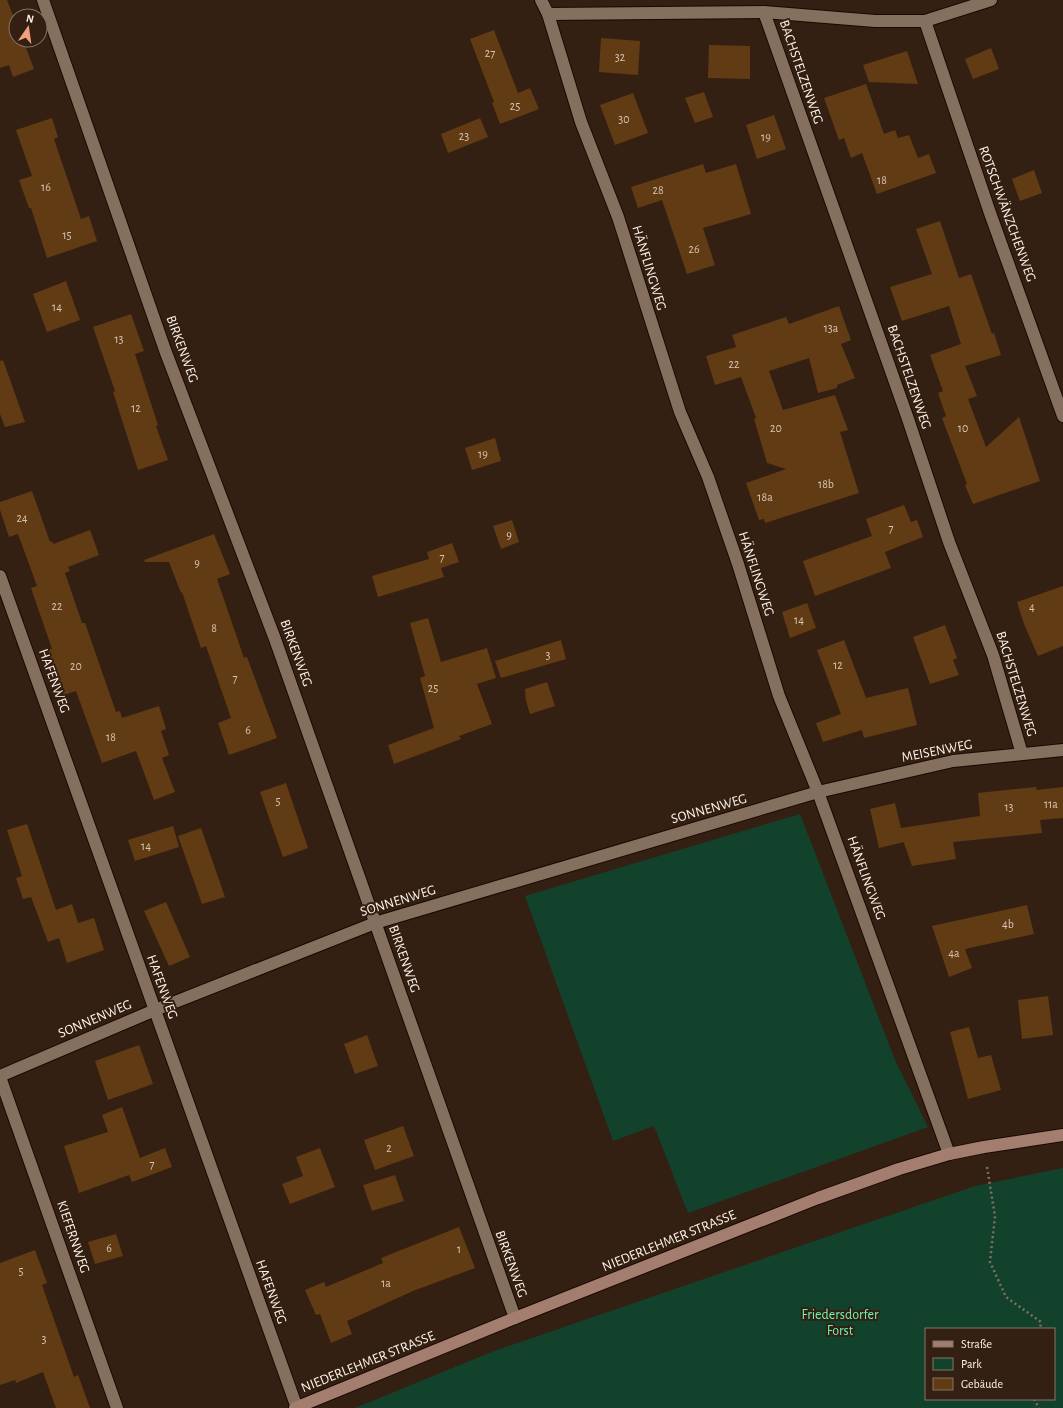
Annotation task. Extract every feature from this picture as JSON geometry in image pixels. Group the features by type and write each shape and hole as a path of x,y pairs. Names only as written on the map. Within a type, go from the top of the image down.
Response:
{"main road":[{"name":"NIEDERLEHMER STRASSE","path":"296,1408 515,1318 818,1198 900,1169 949,1154 1063,1135"}],"street":[{"name":"BIRKENWEG","path":"43,0 165,350 275,639 515,1318"},
{"name":"HÄNFLINGWEG","path":"541,0 548,14 581,122 618,217 680,412 708,477 738,564 779,696 818,792 949,1154"},
{"path":"548,14 764,12 875,21 925,21 991,0"},
{"name":"BACHSTELZENWEG","path":"764,12 908,419 949,542 993,655 1022,754"},
{"name":"ROTSCHWÄNZCHENWEG","path":"925,21 990,213 1063,416"},
{"name":"HAFENWEG","path":"0,576 296,1408"},
{"name":"MEISENWEG","path":"818,792 953,761 1063,750"},
{"name":"SONNENWEG","path":"0,1076 155,1010 375,923 818,792"},
{"name":"KIEFERNWEG","path":"0,1076 117,1408"}],"path":[{"path":"984,1147 994,1216 990,1262 1006,1297 1042,1322 1040,1328"}],"green space":[{"path":"800,814 895,1060 928,1127 688,1213 654,1126 613,1141 525,896"},
{"name":"Friedersdorfer Forst","path":"1063,1168 1063,1408 355,1408 494,1351 975,1186"}],"building":[{"path":"0,0 7,0 10,8 8,8 8,48 26,48 34,69 13,77 9,65 0,68"},
{"path":"494,30 518,93 530,88 539,109 500,124 492,103 494,102 470,39"},
{"path":"601,38 640,41 638,75 599,72"},
{"path":"709,45 750,46 750,79 708,78"},
{"path":"991,48 999,69 973,79 965,59"},
{"path":"907,51 918,84 869,82 863,65"},
{"path":"866,84 884,134 895,130 898,138 909,135 918,158 929,154 936,173 877,194 862,153 851,158 844,138 839,140 824,98"},
{"path":"704,92 713,117 695,123 685,98"},
{"path":"633,93 648,133 615,145 600,105"},
{"path":"774,115 786,149 757,159 746,125"},
{"path":"52,118 58,137 54,139 81,219 89,216 97,241 47,258 31,208 29,208 19,180 32,176 16,130"},
{"path":"480,118 488,137 448,153 441,134"},
{"path":"703,164 706,173 736,164 751,214 703,228 715,265 687,274 662,200 638,208 631,187"},
{"path":"1034,170 1042,193 1020,201 1012,179"},
{"path":"940,221 959,278 971,274 1001,355 965,366 977,396 968,399 986,447 1019,417 1040,481 973,504 942,418 946,416 938,393 943,391 930,355 961,344 949,306 902,321 890,287 932,274 916,229"},
{"path":"66,281 80,320 47,332 33,294"},
{"path":"839,306 851,340 841,344 855,378 837,385 837,388 818,393 809,358 769,371 783,410 835,395 848,430 840,432 859,493 765,523 764,519 759,520 746,483 786,469 767,463 754,419 756,418 741,377 715,385 706,356 736,347 732,335 786,317 789,324"},
{"path":"131,314 144,351 135,354 158,425 156,426 168,460 138,470 113,392 115,391 93,327"},
{"path":"3,360 25,422 5,427 0,414 0,361"},
{"path":"495,438 501,461 472,470 465,448"},
{"path":"32,491 50,542 52,541 53,544 90,530 99,555 68,567 70,571 65,573 82,623 85,623 116,712 120,711 122,718 159,706 166,729 161,731 169,755 162,758 175,792 154,800 136,751 102,763 76,691 64,695 48,650 52,649 31,588 37,586 18,534 9,537 0,510 0,502"},
{"path":"904,505 911,522 917,520 923,537 885,552 891,568 815,596 803,561 872,536 866,519"},
{"path":"512,520 519,542 501,549 493,526"},
{"path":"214,534 230,574 217,579 244,658 247,657 277,738 229,755 218,723 231,718 206,646 201,648 182,592 181,593 169,562 145,562 144,560"},
{"path":"452,543 459,562 441,568 444,577 378,597 372,576 429,559 427,552"},
{"path":"1063,586 1063,646 1038,656 1024,624 1017,602"},
{"path":"807,603 816,628 790,638 782,612"},
{"path":"428,618 441,662 487,648 496,678 477,684 492,724 459,736 461,739 394,764 388,745 434,728 420,678 425,676 410,623"},
{"path":"945,625 957,658 953,660 959,675 930,684 913,637"},
{"path":"561,640 566,659 501,678 495,661"},
{"path":"844,640 866,698 908,688 917,725 864,738 862,730 823,742 816,723 841,714 817,650"},
{"path":"547,682 555,706 530,714 526,701 525,689"},
{"path":"286,783 308,848 283,857 260,792"},
{"path":"1036,787 1037,790 1063,787 1063,818 1040,820 1042,833 953,842 956,859 912,866 904,842 879,848 870,809 895,803 901,828 980,816 978,793"},
{"path":"27,824 56,910 72,904 78,923 94,918 104,950 67,963 59,938 48,942 31,897 23,899 16,878 22,876 7,830"},
{"path":"173,826 179,847 135,861 128,840"},
{"path":"201,828 225,897 202,904 178,836"},
{"path":"166,902 190,957 169,966 144,911"},
{"path":"1027,905 1034,934 965,949 972,968 949,977 932,926"},
{"path":"1048,996 1053,1035 1022,1039 1018,1000"},
{"path":"969,1027 978,1058 991,1055 1001,1090 968,1099 950,1032"},
{"path":"367,1035 378,1066 355,1074 344,1044"},
{"path":"139,1045 153,1084 108,1100 95,1061"},
{"path":"122,1107 140,1158 165,1148 172,1167 132,1182 129,1175 79,1193 64,1146 108,1132 102,1115"},
{"path":"403,1126 414,1156 375,1170 364,1140"},
{"path":"320,1148 335,1187 290,1204 282,1184 303,1176 296,1157"},
{"path":"395,1175 404,1201 372,1211 363,1185"},
{"path":"459,1227 475,1268 413,1291 347,1321 352,1334 331,1343 320,1314 316,1315 305,1290 324,1282 326,1287 383,1263 381,1258"},
{"path":"116,1234 123,1256 95,1264 88,1242"},
{"path":"35,1250 47,1283 42,1285 74,1377 78,1375 90,1408 56,1408 43,1372 16,1383 15,1380 0,1385 0,1263"}]}
